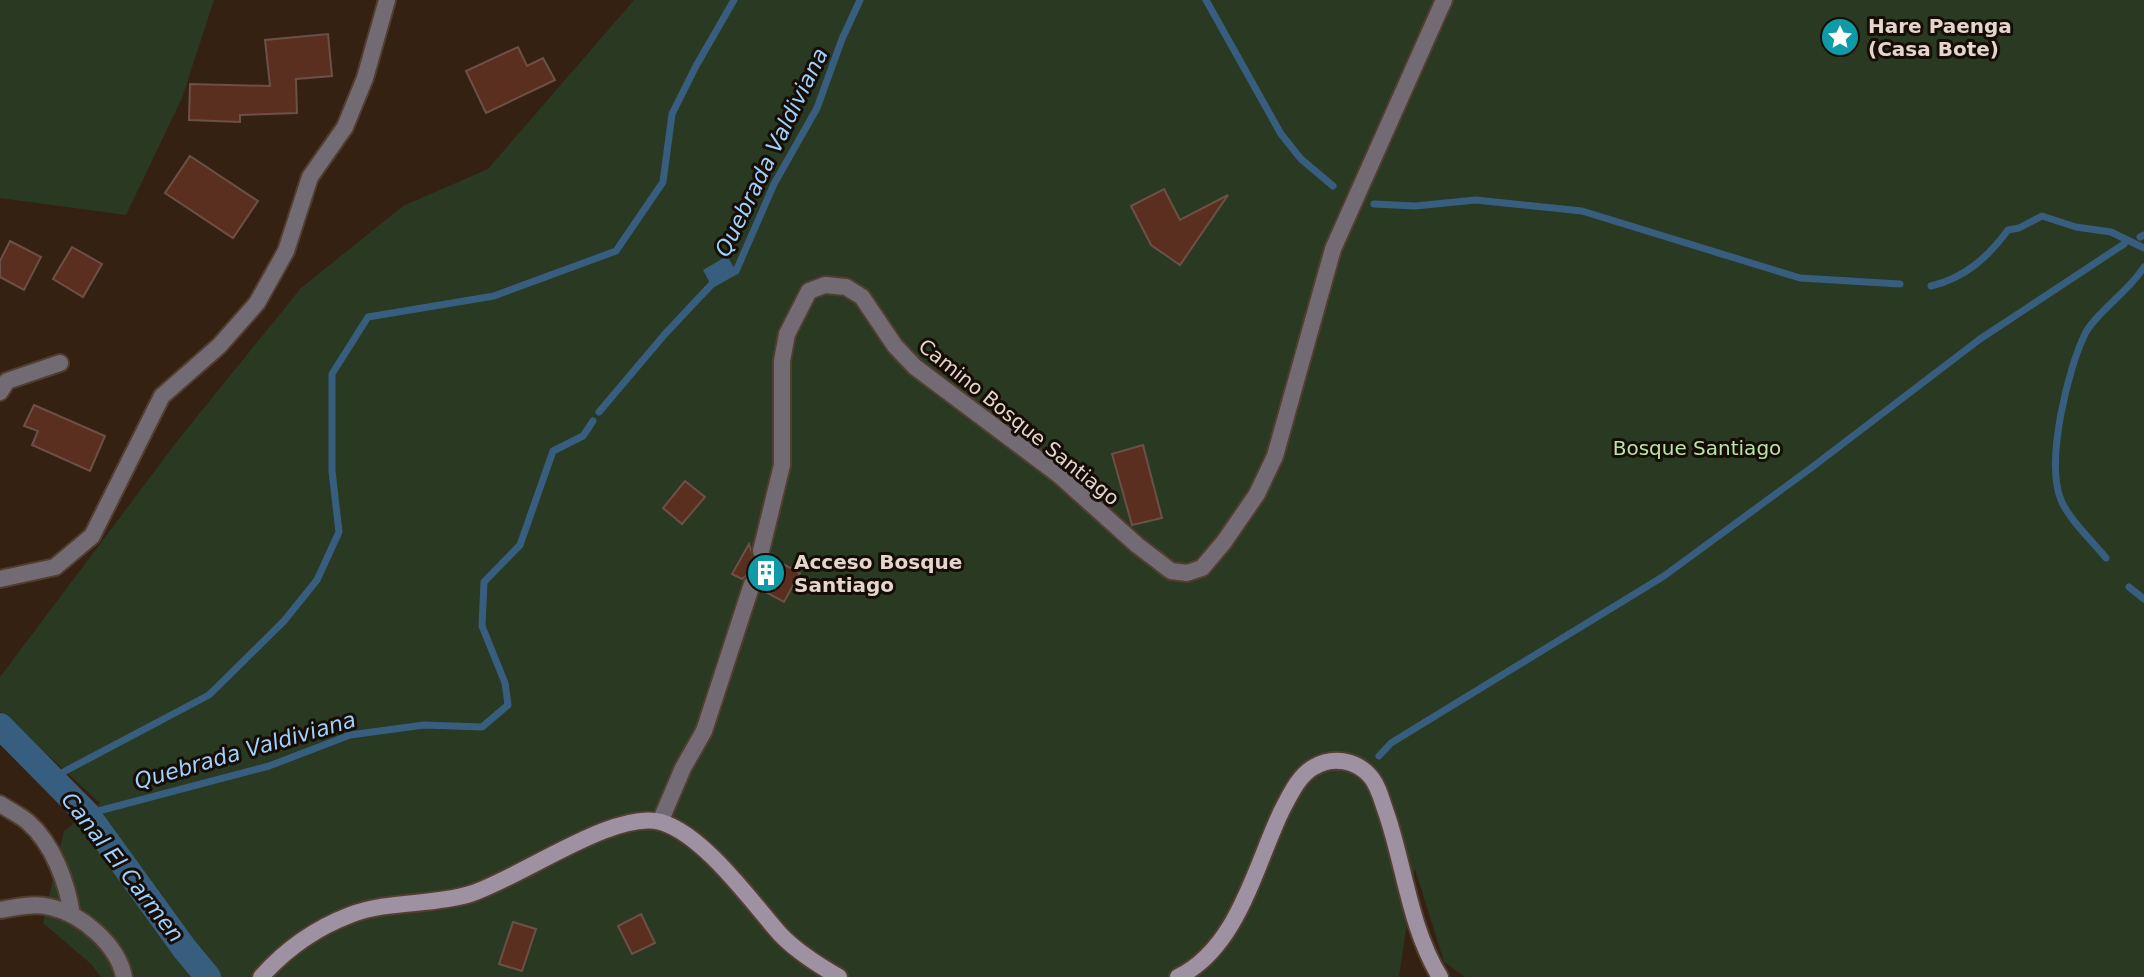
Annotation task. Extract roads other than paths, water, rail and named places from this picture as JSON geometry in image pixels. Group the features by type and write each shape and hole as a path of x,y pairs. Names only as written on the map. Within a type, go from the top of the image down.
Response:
{"street":[{"path":"0,579 55,567 92,536 162,396 219,346 257,303 286,251 310,177 345,127 365,78 387,0"},
{"name":"Camino Bosque Santiago","path":"761,551 782,465 782,361 787,334 809,291 825,285 846,287 862,297 895,346 915,367 1059,475 1171,571 1187,573 1202,568 1257,494 1271,467 1333,249 1444,0"},
{"path":"0,392 7,381 60,363"},
{"path":"660,822 683,768 704,731 752,584"},
{"path":"1178,977 1214,951 1230,929 1273,830 1298,782 1316,765 1338,761 1360,767 1376,784 1392,830 1417,928 1440,977"},
{"path":"0,804 28,822 47,846 67,888 72,915"},
{"path":"245,977 266,972 290,948 349,915 379,906 465,895 486,889 591,834 615,826 660,822 686,834 743,889 782,936 839,977"},
{"path":"0,910 28,905 49,906 72,915 103,939 121,964 124,977"}],"water":[{"path":"727,256 736,271 711,285 703,270"}],"waterway":[{"path":"52,778 209,695 284,621 317,580 339,532 332,471 332,374 368,317 494,296 616,251 663,182 672,114 734,0"},
{"name":"Quebrada Valdiviana","path":"599,412 711,285 736,271 774,184 817,108 860,0"},
{"path":"1206,0 1281,134 1301,159 1333,186"},
{"path":"1374,204 1415,206 1476,200 1582,211 1800,278 1900,284"},
{"path":"1931,286 1965,272 1992,249 2008,230 2042,216 2076,227 2111,232 2144,248"},
{"path":"2140,237 2144,235"},
{"path":"1379,756 1391,743 1664,576 1980,339 2124,244"},
{"path":"2106,558 2075,522 2061,500 2057,483 2057,439 2072,368 2086,332 2144,267"},
{"name":"Quebrada Valdiviana","path":"87,814 269,766 350,735 424,725 482,727 508,705 505,683 482,626 484,582 520,545 553,451 583,436 593,421"},
{"path":"2129,587 2144,599"},
{"name":"Canal El Carmen","path":"0,726 87,814 208,977"}],"tunnel":[{"path":"752,584 761,551"}],"place":[{"name":"Hare Paenga (Casa Bote)","path":"1840,37"},
{"name":"Acceso Bosque Santiago","path":"766,573"}],"park label":[{"name":"Bosque Santiago","path":"1697,448"}]}
